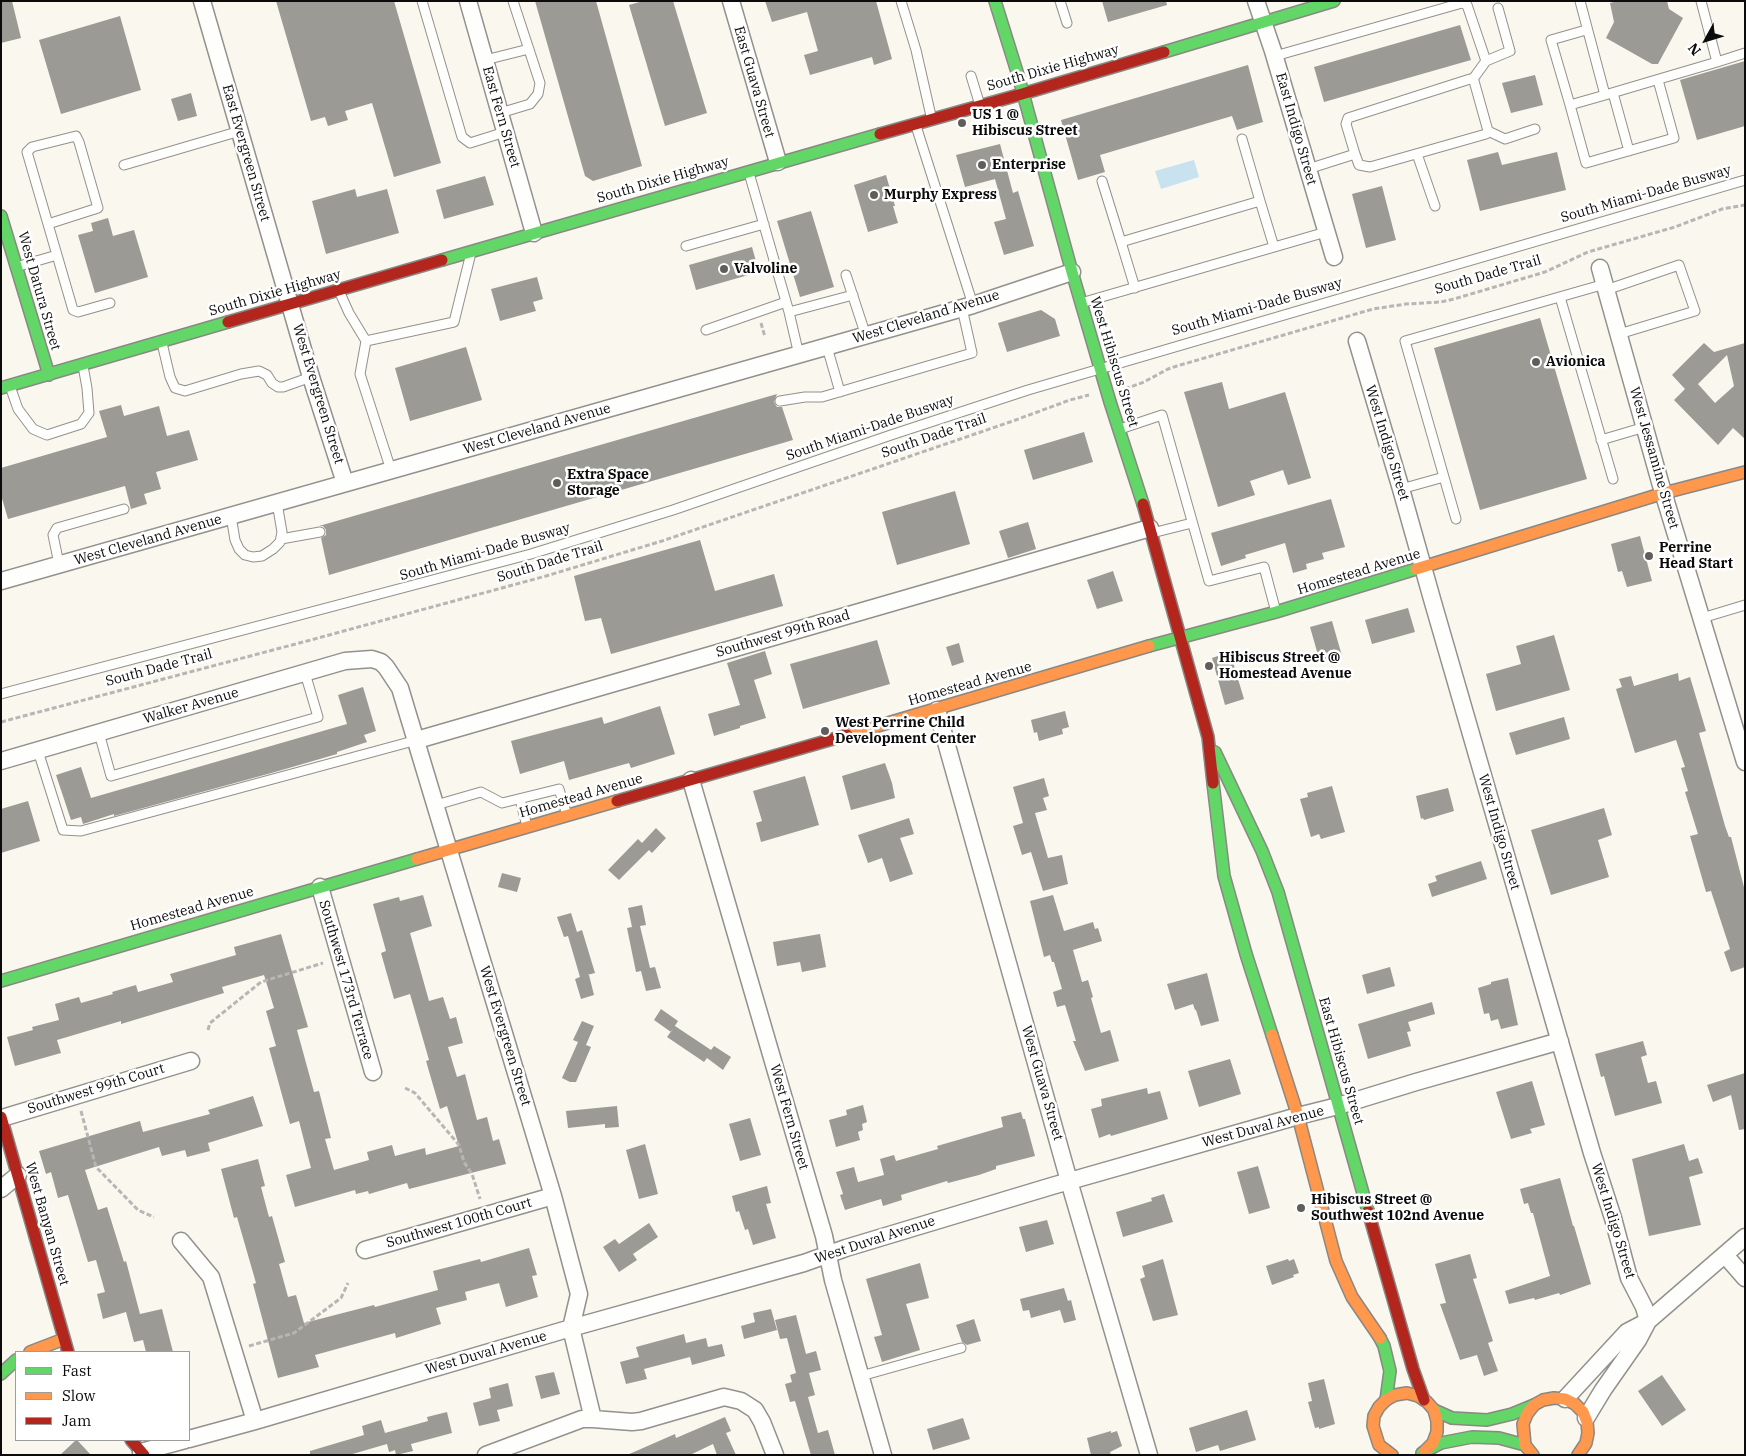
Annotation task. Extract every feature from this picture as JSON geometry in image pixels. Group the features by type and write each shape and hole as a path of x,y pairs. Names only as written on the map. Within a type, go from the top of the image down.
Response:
{"main road":[{"path":"996,1 1022,94"},
{"name":"South Dixie Highway","path":"5,387 778,162 1022,94 1334,1"},
{"name":"West Hibiscus Street","path":"1022,94 1100,368 1151,530 1181,637"},
{"name":"West Datura Street","path":"1,216 5,241 16,267 49,375"},
{"name":"Homestead Avenue","path":"1,981 527,826 937,710 1181,637 1276,612 1664,493 1745,472"},
{"name":"East Hibiscus Street","path":"1181,637 1208,737 1224,876 1246,954 1298,1116 1336,1261 1352,1297 1374,1327 1384,1346 1390,1379 1386,1400"},
{"name":"East Hibiscus Street","path":"1208,737 1262,851 1278,892 1413,1369 1424,1400"},
{"name":"West Banyan Street","path":"1,1117 68,1351"},
{"path":"33,1351 64,1339"},
{"path":"1,1374 15,1361"},
{"path":"1392,1455 1380,1450 1373,1426 1374,1416 1386,1400 1396,1394 1406,1393 1418,1396 1434,1410 1452,1418 1486,1420 1512,1414 1544,1400 1554,1398 1565,1399 1575,1404 1586,1418 1588,1433 1586,1444 1580,1454"},
{"path":"1533,1455 1522,1435 1523,1424 1527,1414 1534,1405"},
{"path":"1422,1453 1433,1443 1437,1432 1438,1421 1434,1410"},
{"path":"1422,1453 1441,1443 1472,1437 1499,1438 1526,1445"}],"street":[{"name":"East Evergreen Street","path":"202,1 291,304"},
{"name":"East Fern Street","path":"468,1 534,233"},
{"name":"East Guava Street","path":"730,1 778,162"},
{"name":"East Indigo Street","path":"1256,1 1275,56 1334,257"},
{"name":"West Jessamine Street","path":"1600,268 1664,493 1745,762"},
{"name":"West Cleveland Avenue","path":"1,581 866,336 1072,272"},
{"name":"West Evergreen Street","path":"291,304 311,377 346,483"},
{"name":"West Indigo Street","path":"1357,341 1402,489 1423,568 1629,1278 1644,1307 1648,1321"},
{"name":"Southwest 99th Road","path":"417,740 1151,530"},
{"name":"Walker Avenue","path":"1,761 305,672 354,660 372,659 381,662"},
{"name":"West Evergreen Street","path":"381,662 391,672 400,688 417,740 553,1196 579,1294 571,1328 593,1419"},
{"name":"West Guava Street","path":"937,710 1069,1181 1149,1455"},
{"name":"West Fern Street","path":"692,780 824,1236 827,1255 883,1455"},
{"name":"Southwest 173rd Terrace","path":"320,887 373,1072"},
{"name":"West Duval Avenue","path":"190,1438 804,1263 1069,1181 1338,1106 1560,1041"},
{"name":"Southwest 99th Court","path":"1,1117 191,1061"},
{"path":"1,1189 18,1175"},
{"name":"Southwest 100th Court","path":"364,1250 553,1196"},
{"path":"1565,1399 1627,1332 1648,1321 1745,1237"},
{"path":"181,1241 211,1277 255,1421"},
{"path":"1725,1255 1745,1278"},
{"path":"1586,1418 1638,1340 1648,1321"},
{"path":"486,1455 572,1422 593,1419 641,1421 724,1397 749,1405 755,1410 769,1437 775,1455"},
{"name":"West Duval Avenue","path":"139,1449 177,1441"}],"lane":[{"path":"422,1 462,137 470,143 505,132"},
{"path":"500,113 530,104 538,94 540,83 513,1"},
{"path":"902,1 932,118"},
{"path":"1060,1 1067,22"},
{"path":"1580,1 1586,30 1629,151"},
{"path":"1701,1 1717,62"},
{"path":"1275,56 1465,3 1486,61"},
{"path":"1488,131 1486,134 1367,168 1359,165 1346,124 1348,118 1473,79 1486,61 1510,52 1498,8"},
{"path":"1586,30 1551,40 1586,163 1674,138 1658,80"},
{"path":"485,60 529,49"},
{"path":"1570,105 1745,53"},
{"path":"971,76 980,105"},
{"path":"1473,79 1488,131 1505,140 1535,129"},
{"path":"780,401 805,397 822,397 972,353 967,306 915,123"},
{"path":"124,165 240,130"},
{"path":"48,224 98,208 76,136 32,147 27,152 73,310 78,312 110,303"},
{"path":"1242,139 1274,247"},
{"path":"1308,169 1355,154"},
{"path":"1417,154 1435,206"},
{"path":"749,171 799,354"},
{"name":"South Miami-Dade Busway","path":"1,694 438,580 593,536 936,420 1100,368 1745,180"},
{"path":"1102,181 1135,288"},
{"path":"1121,242 1260,202"},
{"path":"686,246 764,224"},
{"path":"1081,303 1326,232"},
{"path":"366,341 454,322 471,252"},
{"path":"16,267 56,255"},
{"path":"1456,519 1405,341 1680,265 1695,311 1619,334"},
{"path":"846,275 866,336"},
{"path":"339,290 349,313 366,341 360,374 391,470"},
{"path":"789,312 853,295"},
{"path":"1560,297 1613,480"},
{"path":"706,330 786,302"},
{"path":"162,342 170,377 175,388 185,391 259,370 267,375 278,387 311,377"},
{"path":"828,346 840,392"},
{"path":"5,387 33,429 47,435 81,424 89,413 87,388 82,365"},
{"path":"1119,429 1162,415 1208,581 1264,567 1276,612"},
{"path":"1601,440 1645,427"},
{"path":"1402,489 1444,477"},
{"path":"231,516 235,540 239,549 245,555 253,557 267,554 281,539 282,532 277,503"},
{"path":"59,564 53,535 57,528 124,509"},
{"path":"1151,530 1192,523"},
{"path":"281,539 320,532"},
{"path":"1702,618 1745,605"},
{"path":"99,733 111,776 318,717 305,672"},
{"path":"38,751 64,830 81,831 417,740"},
{"path":"436,805 481,792 502,803 559,788 567,815"},
{"path":"520,799 527,826"},
{"path":"861,1376 962,1348"}],"path":[{"name":"South Dade Trail","path":"1121,390 1140,384 1177,366 1373,309 1454,299 1545,272 1588,252 1654,234 1722,209 1745,205"},
{"path":"761,323 765,337"},
{"name":"South Dade Trail","path":"1,722 546,576 662,541 1070,400 1096,394"},
{"path":"208,1030 210,1023 261,982 323,963"},
{"path":"405,1088 415,1092 459,1145 464,1162 472,1174 480,1199"},
{"path":"81,1111 96,1167 138,1210 154,1216"},
{"path":"249,1346 294,1333 341,1298 348,1283"}],"water":[{"path":"1194,160 1199,177 1161,189 1155,171"}],"building":[{"path":"1,1 12,1 21,38 1,43"},
{"path":"276,1 394,1 441,163 394,177 372,103 345,111 348,120 328,126 325,117 311,121"},
{"path":"535,1 596,1 642,166 593,181 585,176"},
{"path":"643,1 673,1 707,113 665,126 629,5"},
{"path":"765,1 876,1 892,59 874,65 872,57 810,75 804,55 818,51 807,12 772,22"},
{"path":"1102,1 1166,1 1167,5 1108,22"},
{"path":"1618,1 1667,1 1669,9 1683,18 1658,64 1652,64 1606,38 1614,22 1610,3"},
{"path":"120,16 141,90 61,114 39,40"},
{"path":"1460,25 1471,60 1324,102 1314,67"},
{"path":"1745,61 1745,126 1697,140 1680,80"},
{"path":"1248,65 1263,122 1237,130 1232,116 1100,155 1105,172 1078,180 1061,120"},
{"path":"1535,75 1543,105 1511,113 1502,83"},
{"path":"191,93 197,116 178,121 171,99"},
{"path":"1000,144 1013,193 1018,191 1034,246 1004,255 994,222 1006,219 995,179 965,187 956,155"},
{"path":"1498,152 1502,165 1557,152 1566,190 1480,211 1467,160"},
{"name":"Murphy Express","path":"886,175 898,223 868,232 854,185"},
{"path":"485,176 494,205 444,219 436,190"},
{"path":"1382,186 1396,240 1366,248 1352,194"},
{"path":"355,189 357,197 387,189 399,233 326,254 312,201"},
{"path":"811,211 834,287 800,297 777,221"},
{"path":"108,218 113,236 134,230 148,277 95,293 78,235 93,231 91,223"},
{"name":"Valvoline","path":"752,247 759,272 696,290 689,265"},
{"path":"537,277 543,299 533,302 536,311 500,321 491,289"},
{"path":"1041,310 1055,319 1060,336 1007,352 998,323"},
{"path":"1540,318 1587,479 1480,510 1434,348"},
{"path":"1704,343 1714,352 1745,343 1745,439 1733,428 1718,445 1674,400 1685,389 1672,375","holes":["1727,355 1734,386 1715,403 1698,384"]},
{"path":"466,347 482,400 410,421 395,368"},
{"path":"1222,382 1229,409 1285,392 1311,478 1288,485 1283,470 1250,481 1255,495 1218,507 1184,392"},
{"name":"Extra Space Storage","path":"777,394 774,402 777,407 782,407 793,440 329,575 321,538 326,535 326,530 323,526 319,526"},
{"path":"121,405 124,416 159,406 167,436 189,430 198,460 156,472 161,489 144,494 147,504 131,509 125,486 8,519 1,495 1,468 107,437 99,411"},
{"path":"1084,432 1093,462 1033,480 1024,450"},
{"path":"955,491 970,544 897,565 882,512"},
{"path":"1331,499 1345,547 1322,553 1324,559 1306,564 1307,569 1293,573 1285,543 1245,555 1246,558 1221,566 1211,533"},
{"path":"1028,522 1036,549 1008,558 999,531"},
{"path":"1640,536 1652,581 1627,587 1622,571 1618,572 1611,544"},
{"path":"700,540 715,591 774,574 783,606 611,654 601,618 585,621 574,576"},
{"path":"1113,571 1123,601 1097,609 1087,580"},
{"path":"1408,608 1415,632 1372,644 1365,620"},
{"path":"1332,621 1342,656 1320,662 1310,627"},
{"path":"1554,635 1570,690 1496,711 1486,674 1521,664 1516,646"},
{"path":"877,640 890,684 803,709 790,664"},
{"path":"959,643 964,662 952,666 946,647"},
{"path":"765,651 772,674 754,680 766,718 714,736 708,714 740,705 727,663"},
{"path":"1230,652 1244,699 1225,705 1212,658"},
{"path":"1678,673 1679,681 1690,677 1706,731 1699,733 1725,826 1729,837 1731,837 1745,891 1745,967 1731,972 1724,952 1730,949 1711,891 1706,892 1690,836 1698,834 1685,792 1688,791 1681,768 1685,767 1676,740 1635,753 1616,689 1622,687 1619,679 1631,676 1634,686"},
{"path":"363,687 376,731 364,735 367,742 337,752 337,754 114,816 114,814 83,824 81,817 71,820 56,775 81,767 91,798 347,724 338,695"},
{"path":"660,706 675,754 631,768 629,763 569,780 564,761 520,774 511,741 602,717 604,724"},
{"path":"1065,711 1069,727 1062,729 1063,734 1039,741 1037,732 1034,733 1031,720"},
{"path":"1564,717 1570,739 1516,755 1509,733"},
{"path":"885,763 895,798 851,810 842,776"},
{"path":"805,776 819,825 761,842 756,823 762,821 753,791"},
{"path":"1044,778 1049,796 1043,798 1047,810 1035,813 1048,858 1062,855 1068,884 1043,891 1031,852 1022,855 1013,826 1023,823 1013,787"},
{"path":"1332,786 1345,832 1321,839 1319,834 1311,837 1300,799 1308,797 1307,793"},
{"path":"1448,788 1454,811 1424,820 1423,818 1421,819 1416,796"},
{"path":"28,801 40,841 1,853 1,809"},
{"path":"1604,808 1612,835 1598,840 1609,877 1551,895 1531,830"},
{"path":"909,818 914,834 900,838 913,874 890,882 882,858 868,863 858,835"},
{"path":"656,828 666,838 652,853 649,850 619,880 608,870 638,839 642,843"},
{"path":"1481,861 1487,879 1432,897 1428,884 1437,881 1435,876"},
{"path":"502,873 521,878 517,892 498,887"},
{"path":"423,895 432,926 410,933 429,1001 443,997 450,1019 456,1017 463,1043 448,1047 457,1077 465,1074 477,1120 487,1117 493,1141 499,1139 506,1164 409,1189 407,1183 369,1194 368,1191 356,1194 355,1190 295,1207 286,1175 311,1168 299,1121 290,1124 269,1048 276,1046 266,1011 274,1008 264,975 222,987 224,993 121,1024 121,1021 57,1040 61,1053 15,1066 7,1037 33,1030 32,1027 59,1020 55,1004 79,997 81,1003 136,985 138,992 173,982 170,974 236,955 234,947 281,934 308,1027 297,1030 314,1092 319,1091 331,1138 325,1139 334,1170 369,1160 367,1152 392,1145 395,1156 425,1148 426,1155 459,1146 447,1106 440,1109 426,1061 429,1060 410,994 394,999 381,953 386,951 373,904 399,897 400,901"},
{"path":"1053,895 1064,931 1093,922 1095,929 1098,928 1102,941 1073,950 1082,982 1088,980 1101,1033 1110,1030 1119,1061 1085,1071 1073,1041 1076,1041 1065,1005 1057,1007 1053,992 1062,989 1054,962 1052,962 1050,955 1044,957 1030,901"},
{"path":"642,905 646,925 640,926 650,968 655,967 661,988 646,991 641,971 636,972 627,928 632,927 628,908"},
{"path":"571,913 577,932 582,930 595,973 587,975 589,975 594,995 581,999 575,979 580,977 568,936 564,937 557,917"},
{"path":"820,934 826,967 802,972 800,962 777,966 773,942"},
{"path":"1390,967 1395,986 1367,994 1362,975"},
{"path":"1207,973 1219,1021 1201,1026 1193,1004 1175,1010 1167,984"},
{"path":"1508,978 1518,1025 1501,1029 1498,1019 1491,1021 1489,1013 1484,1014 1478,988 1491,984 1491,982"},
{"path":"1432,1002 1435,1014 1408,1022 1411,1031 1407,1032 1411,1046 1368,1059 1358,1024"},
{"path":"661,1009 678,1021 671,1032 654,1020"},
{"path":"582,1021 594,1026 586,1045 591,1047 576,1082 570,1082 562,1078 578,1042 573,1040"},
{"path":"675,1026 711,1050 714,1046 731,1057 723,1070 707,1058 704,1062 667,1037"},
{"path":"1643,1041 1647,1055 1641,1057 1648,1083 1656,1081 1662,1103 1615,1116 1604,1076 1601,1077 1595,1054"},
{"path":"1230,1059 1241,1094 1199,1107 1188,1071"},
{"path":"1745,1073 1745,1129 1739,1130 1731,1095 1713,1102 1707,1085"},
{"path":"1532,1081 1545,1125 1530,1129 1532,1133 1511,1139 1496,1092"},
{"path":"1147,1088 1148,1094 1160,1091 1168,1119 1099,1138 1091,1109 1102,1106 1101,1099"},
{"path":"253,1096 263,1126 208,1143 210,1151 187,1157 185,1150 162,1156 159,1147 85,1170 98,1210 107,1207 124,1262 126,1261 140,1314 162,1309 173,1351 146,1351 143,1340 134,1342 126,1312 103,1319 97,1294 105,1292 96,1260 88,1262 68,1195 58,1198 51,1172 46,1174 39,1151 140,1121 143,1132 210,1114 208,1110"},
{"path":"863,1105 867,1122 862,1124 863,1130 858,1132 860,1140 836,1147 829,1120 847,1115 846,1110"},
{"path":"617,1106 619,1127 605,1128 605,1124 568,1128 566,1111"},
{"path":"1021,1112 1023,1119 1025,1119 1035,1156 996,1166 996,1169 979,1175 948,1183 947,1181 901,1195 902,1200 883,1206 881,1199 845,1210 840,1195 843,1194 836,1172 854,1167 858,1182 884,1175 880,1159 894,1155 896,1161 938,1149 937,1146 1003,1127 1001,1117"},
{"path":"750,1118 761,1155 740,1161 729,1124"},
{"path":"645,1144 658,1194 639,1199 626,1150"},
{"path":"1684,1144 1689,1161 1698,1158 1703,1173 1689,1177 1701,1225 1649,1236 1632,1159"},
{"path":"258,1159 265,1186 261,1187 269,1217 272,1216 285,1262 279,1264 288,1297 296,1295 304,1323 438,1290 433,1271 480,1259 481,1262 529,1248 537,1275 532,1276 538,1297 506,1307 499,1283 465,1292 467,1300 436,1308 441,1324 396,1338 395,1333 315,1355 319,1367 278,1378 253,1284 256,1283 237,1217 234,1218 221,1169"},
{"path":"1258,1166 1270,1208 1249,1214 1237,1172"},
{"path":"1560,1178 1591,1284 1560,1295 1559,1293 1535,1300 1534,1298 1509,1304 1505,1291 1550,1276 1533,1213 1531,1213 1528,1203 1524,1204 1520,1189"},
{"path":"767,1186 771,1203 766,1204 776,1238 753,1245 748,1229 745,1230 739,1211 736,1212 732,1196"},
{"path":"1164,1194 1173,1222 1123,1237 1116,1212 1152,1201 1151,1198"},
{"path":"1047,1220 1054,1244 1026,1252 1019,1227"},
{"path":"649,1223 658,1237 633,1254 637,1260 619,1272 603,1247 615,1239 619,1244"},
{"path":"1470,1254 1477,1278 1473,1279 1493,1341 1488,1343 1498,1371 1484,1376 1477,1355 1460,1360 1440,1304 1446,1303 1435,1264"},
{"path":"1163,1259 1178,1315 1153,1321 1140,1279 1145,1277 1142,1266"},
{"path":"1288,1259 1289,1261 1294,1259 1299,1273 1293,1275 1294,1277 1272,1285 1266,1266"},
{"path":"920,1263 929,1298 906,1304 920,1350 882,1362 874,1337 882,1335 866,1279"},
{"path":"1064,1288 1068,1301 1071,1300 1076,1320 1064,1323 1060,1310 1031,1318 1029,1310 1023,1311 1020,1299"},
{"path":"771,1309 777,1330 744,1339 741,1326 755,1322 753,1313"},
{"path":"796,1315 806,1354 816,1351 821,1370 809,1373 815,1395 808,1397 818,1433 828,1430 835,1455 811,1455 795,1401 790,1402 785,1384 792,1382 790,1375 796,1373 787,1338 780,1339 775,1320"},
{"path":"974,1319 981,1341 967,1345 962,1342 956,1325"},
{"path":"684,1334 686,1343 706,1338 708,1347 722,1344 725,1356 692,1365 690,1357 644,1369 647,1379 626,1384 620,1362 639,1357 636,1347"},
{"path":"554,1372 560,1394 541,1399 535,1376"},
{"path":"1662,1375 1686,1410 1662,1426 1638,1391"},
{"path":"1324,1379 1335,1424 1319,1429 1319,1427 1315,1428 1308,1402 1312,1401 1308,1383"},
{"path":"508,1383 513,1406 497,1410 500,1421 479,1426 473,1403 491,1398 489,1388"},
{"path":"1247,1410 1256,1440 1220,1451 1218,1445 1196,1452 1189,1428"},
{"path":"447,1412 452,1433 411,1444 413,1451 396,1455 395,1450 389,1452 387,1444 349,1455 310,1455 310,1451 364,1435 362,1426 381,1420 385,1433 428,1421 427,1417"},
{"path":"725,1417 731,1431 726,1433 736,1455 717,1455 713,1444 690,1455 627,1455 675,1434 676,1438"},
{"path":"963,1418 970,1439 933,1450 927,1429"},
{"path":"1111,1431 1111,1433 1117,1431 1122,1446 1110,1452 1111,1455 1091,1455 1087,1438"},
{"path":"75,1441 78,1441 91,1455 60,1455"}],"traffic: fast":[{"path":"995,1 1018,75 1110,402 1143,504"},
{"path":"1164,52 1334,1"},
{"path":"442,260 880,134"},
{"path":"1,216 49,375"},
{"path":"1,388 228,322"},
{"path":"1149,646 1276,612 1416,569"},
{"path":"1215,752 1262,851 1278,892 1368,1211"},
{"path":"1213,783 1224,876 1272,1035"},
{"path":"1,981 417,859"},
{"path":"1380,1338 1384,1346 1390,1371 1386,1400"},
{"path":"1,1374 15,1361"},
{"path":"1434,1410 1452,1418 1487,1420 1512,1414 1534,1405"},
{"path":"1422,1453 1441,1443 1472,1437 1499,1438 1525,1445"}],"traffic: slow":[{"path":"1416,569 1664,493 1745,472"},
{"path":"847,735 1149,646"},
{"path":"417,859 617,801"},
{"path":"1272,1035 1298,1116 1336,1261 1352,1297 1380,1338"},
{"path":"33,1351 64,1339"},
{"path":"1392,1455 1379,1445 1373,1426 1374,1416 1386,1400 1395,1395 1407,1393 1418,1396 1434,1410 1437,1432 1433,1443 1425,1451"},
{"path":"1533,1455 1525,1445 1523,1424 1527,1414 1534,1405 1543,1400 1554,1398 1565,1399 1575,1404 1583,1412 1587,1422 1588,1433 1586,1443 1578,1455"}],"traffic: jam":[{"path":"880,134 1164,52"},
{"path":"228,322 442,260"},
{"path":"1143,504 1208,737 1213,783"},
{"path":"617,801 847,735"},
{"path":"1,1117 68,1351"},
{"path":"1368,1211 1413,1369 1424,1400"},
{"path":"132,1441 144,1455"}],"place":[{"name":"US 1 @ Hibiscus Street","path":"962,123"},
{"name":"Enterprise","path":"982,165"},
{"name":"Murphy Express","path":"874,195"},
{"name":"Valvoline","path":"724,269"},
{"name":"Avionica","path":"1536,362"},
{"name":"Extra Space Storage","path":"557,483"},
{"name":"Perrine Head Start","path":"1649,556"},
{"name":"Hibiscus Street @ Homestead Avenue","path":"1209,666"},
{"name":"West Perrine Child Development Center","path":"825,731"},
{"name":"Hibiscus Street @ Southwest 102nd Avenue","path":"1301,1208"}]}
